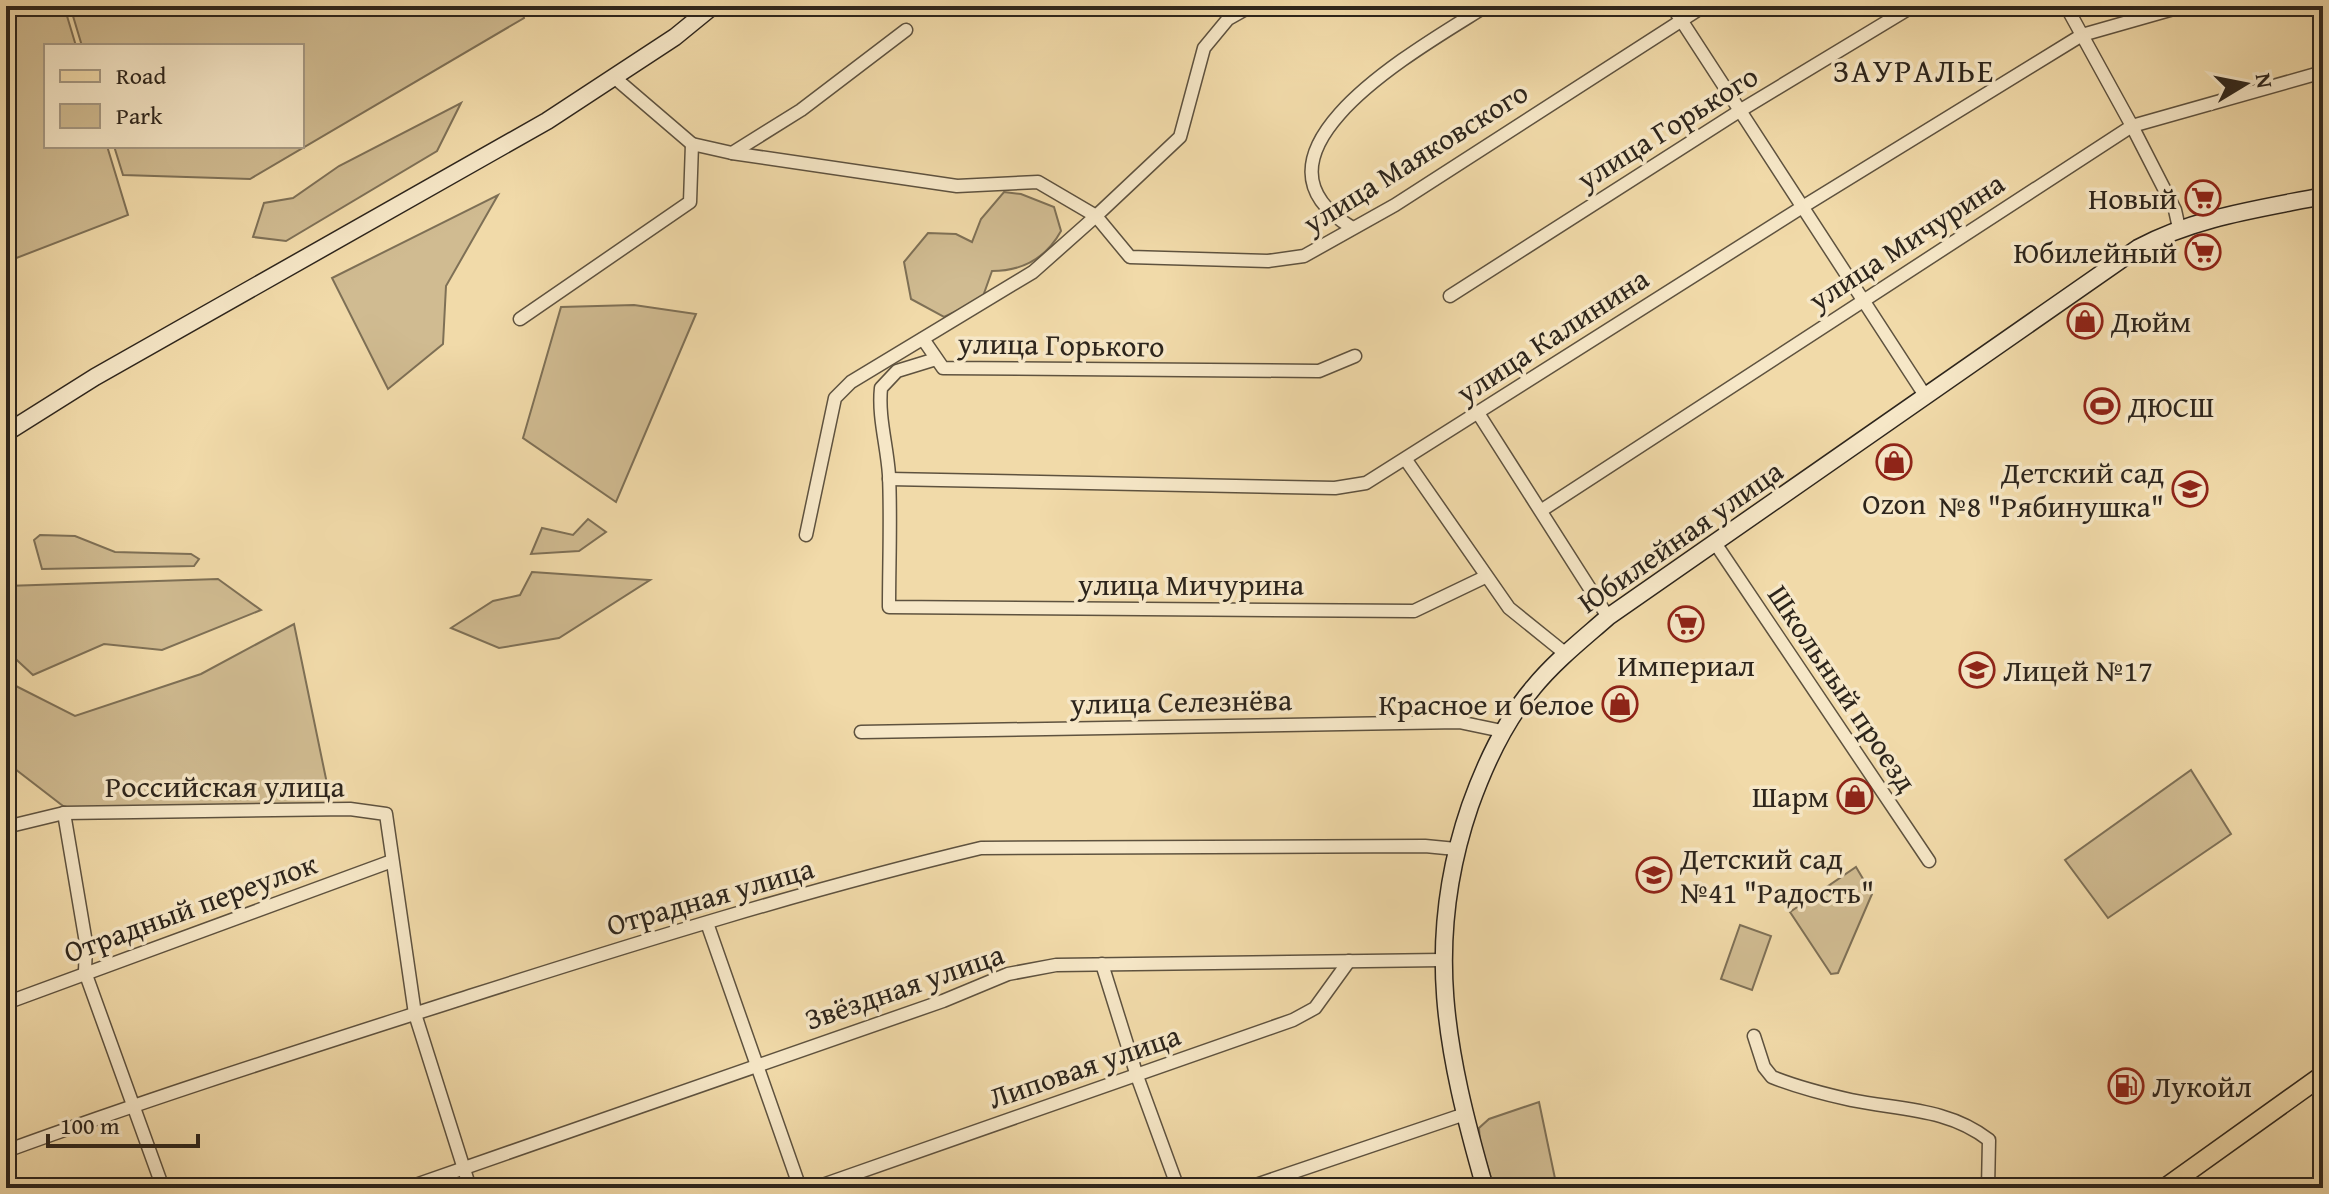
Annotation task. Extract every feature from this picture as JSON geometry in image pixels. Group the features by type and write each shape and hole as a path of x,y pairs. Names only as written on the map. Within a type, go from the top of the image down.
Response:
{"main road":[{"path":"2165,1188 2323,1075"}],"street":[{"path":"6,433 95,377 534,129 615,78 713,6"},
{"path":"806,535 835,398 851,382 1033,272 1180,137 1204,48 1228,19 1251,6"},
{"path":"1351,227 1324,207 1314,193 1312,169 1317,144 1340,113 1389,70 1486,6"},
{"path":"1672,6 1926,397"},
{"name":"улица Маяковского","path":"692,144 732,153 957,186 1038,182 1096,216 1130,257 1268,261 1304,256 1395,205 1704,6"},
{"name":"улица Горького","path":"1450,296 1741,110 1913,6"},
{"path":"2066,6 2175,210 2179,228"},
{"name":"улица Калинина","path":"889,479 1335,488 1366,483 1804,206 2082,35 2184,6"},
{"path":"732,153 801,110 906,30"},
{"name":"улица Мичурина","path":"1542,510 2132,126 2323,72"},
{"path":"520,319 690,202 692,144 615,78"},
{"name":"Юбилейная улица","path":"1485,1188 1465,1114 1445,1009 1442,960 1445,904 1456,849 1480,779 1502,731 1532,688 1608,617 2138,248 2179,228 2323,196"},
{"name":"улица Горького","path":"923,339 943,368 1263,373 1319,371 1355,356"},
{"path":"889,479 886,440 879,409 881,388 897,371 936,359"},
{"path":"1478,413 1608,617"},
{"path":"1406,460 1509,608 1566,654"},
{"name":"улица Мичурина","path":"889,479 889,607 1414,611 1485,577"},
{"name":"Школьный проезд","path":"1715,543 1929,861"},
{"name":"улица Селезнёва","path":"861,732 1459,722 1502,731"},
{"name":"Российская улица","path":"6,827 64,813 350,809 386,814 392,861"},
{"path":"64,813 86,943 85,972 163,1188"},
{"name":"Отрадная улица","path":"6,1151 135,1104 707,923 981,848 1425,846 1456,849"},
{"path":"392,861 415,1014 470,1188"},
{"name":"Отрадный переулок","path":"6,1003 392,861"},
{"path":"707,923 800,1188"},
{"name":"Звёздная улица","path":"407,1188 943,1001 1008,974 1056,965 1442,960"},
{"name":"Липовая улица","path":"814,1188 1293,1020 1315,1008 1349,961"},
{"path":"1102,964 1137,1076 1178,1188"},
{"path":"1754,1036 1764,1067 1772,1077 1852,1100 1935,1113 1972,1127 1989,1140 1988,1188"},
{"path":"1247,1188 1465,1114"}],"green space":[{"path":"6,6 64,6 75,44 44,44 44,148 108,148 128,215 6,262"},
{"path":"70,6 521,6 524,18 304,147 304,44 81,44"},
{"path":"461,103 437,151 286,241 253,237 264,203 293,198 339,166"},
{"path":"115,148 303,148 250,179 123,175"},
{"path":"1004,192 1021,194 1054,207 1061,231 1048,249 1041,256 1014,269 992,271 982,299 944,317 911,299 904,262 928,233 956,234 972,242 981,219"},
{"path":"498,195 446,286 443,344 388,389 332,278"},
{"path":"634,305 696,314 616,502 523,438 561,307"},
{"path":"588,519 606,532 579,551 531,554 542,528 573,535"},
{"path":"40,535 75,536 115,552 191,554 199,559 194,566 42,569 34,540"},
{"path":"532,572 650,580 559,638 499,648 451,628 493,601 520,595"},
{"path":"218,579 261,610 162,650 104,644 33,675 6,650 6,586"},
{"path":"294,624 331,803 76,816 6,762 6,681 75,716 201,674"},
{"path":"2191,770 2231,834 2108,918 2065,860"},
{"path":"1856,867 1872,894 1838,973 1831,974 1790,912"},
{"path":"1740,925 1771,936 1752,990 1721,979"},
{"path":"1539,1102 1557,1188 1494,1188 1480,1142 1479,1128 1489,1119"}],"place":[{"name":"Новый","path":"2203,198"},
{"name":"Юбилейный","path":"2203,252"},
{"name":"Дюйм","path":"2085,321"},
{"name":"ДЮСШ","path":"2102,406"},
{"name":"Ozon","path":"1894,462"},
{"name":"Детский сад №8 \"Рябинушка\"","path":"2190,489"},
{"name":"Империал","path":"1686,624"},
{"name":"Лицей №17","path":"1977,670"},
{"name":"Красное и белое","path":"1620,704"},
{"name":"Шарм","path":"1855,796"},
{"name":"Детский сад №41 \"Радость\"","path":"1654,875"},
{"name":"Лукойл","path":"2126,1086"}],"district":[{"name":"ЗАУРАЛЬЕ","path":"1914,70"}]}
